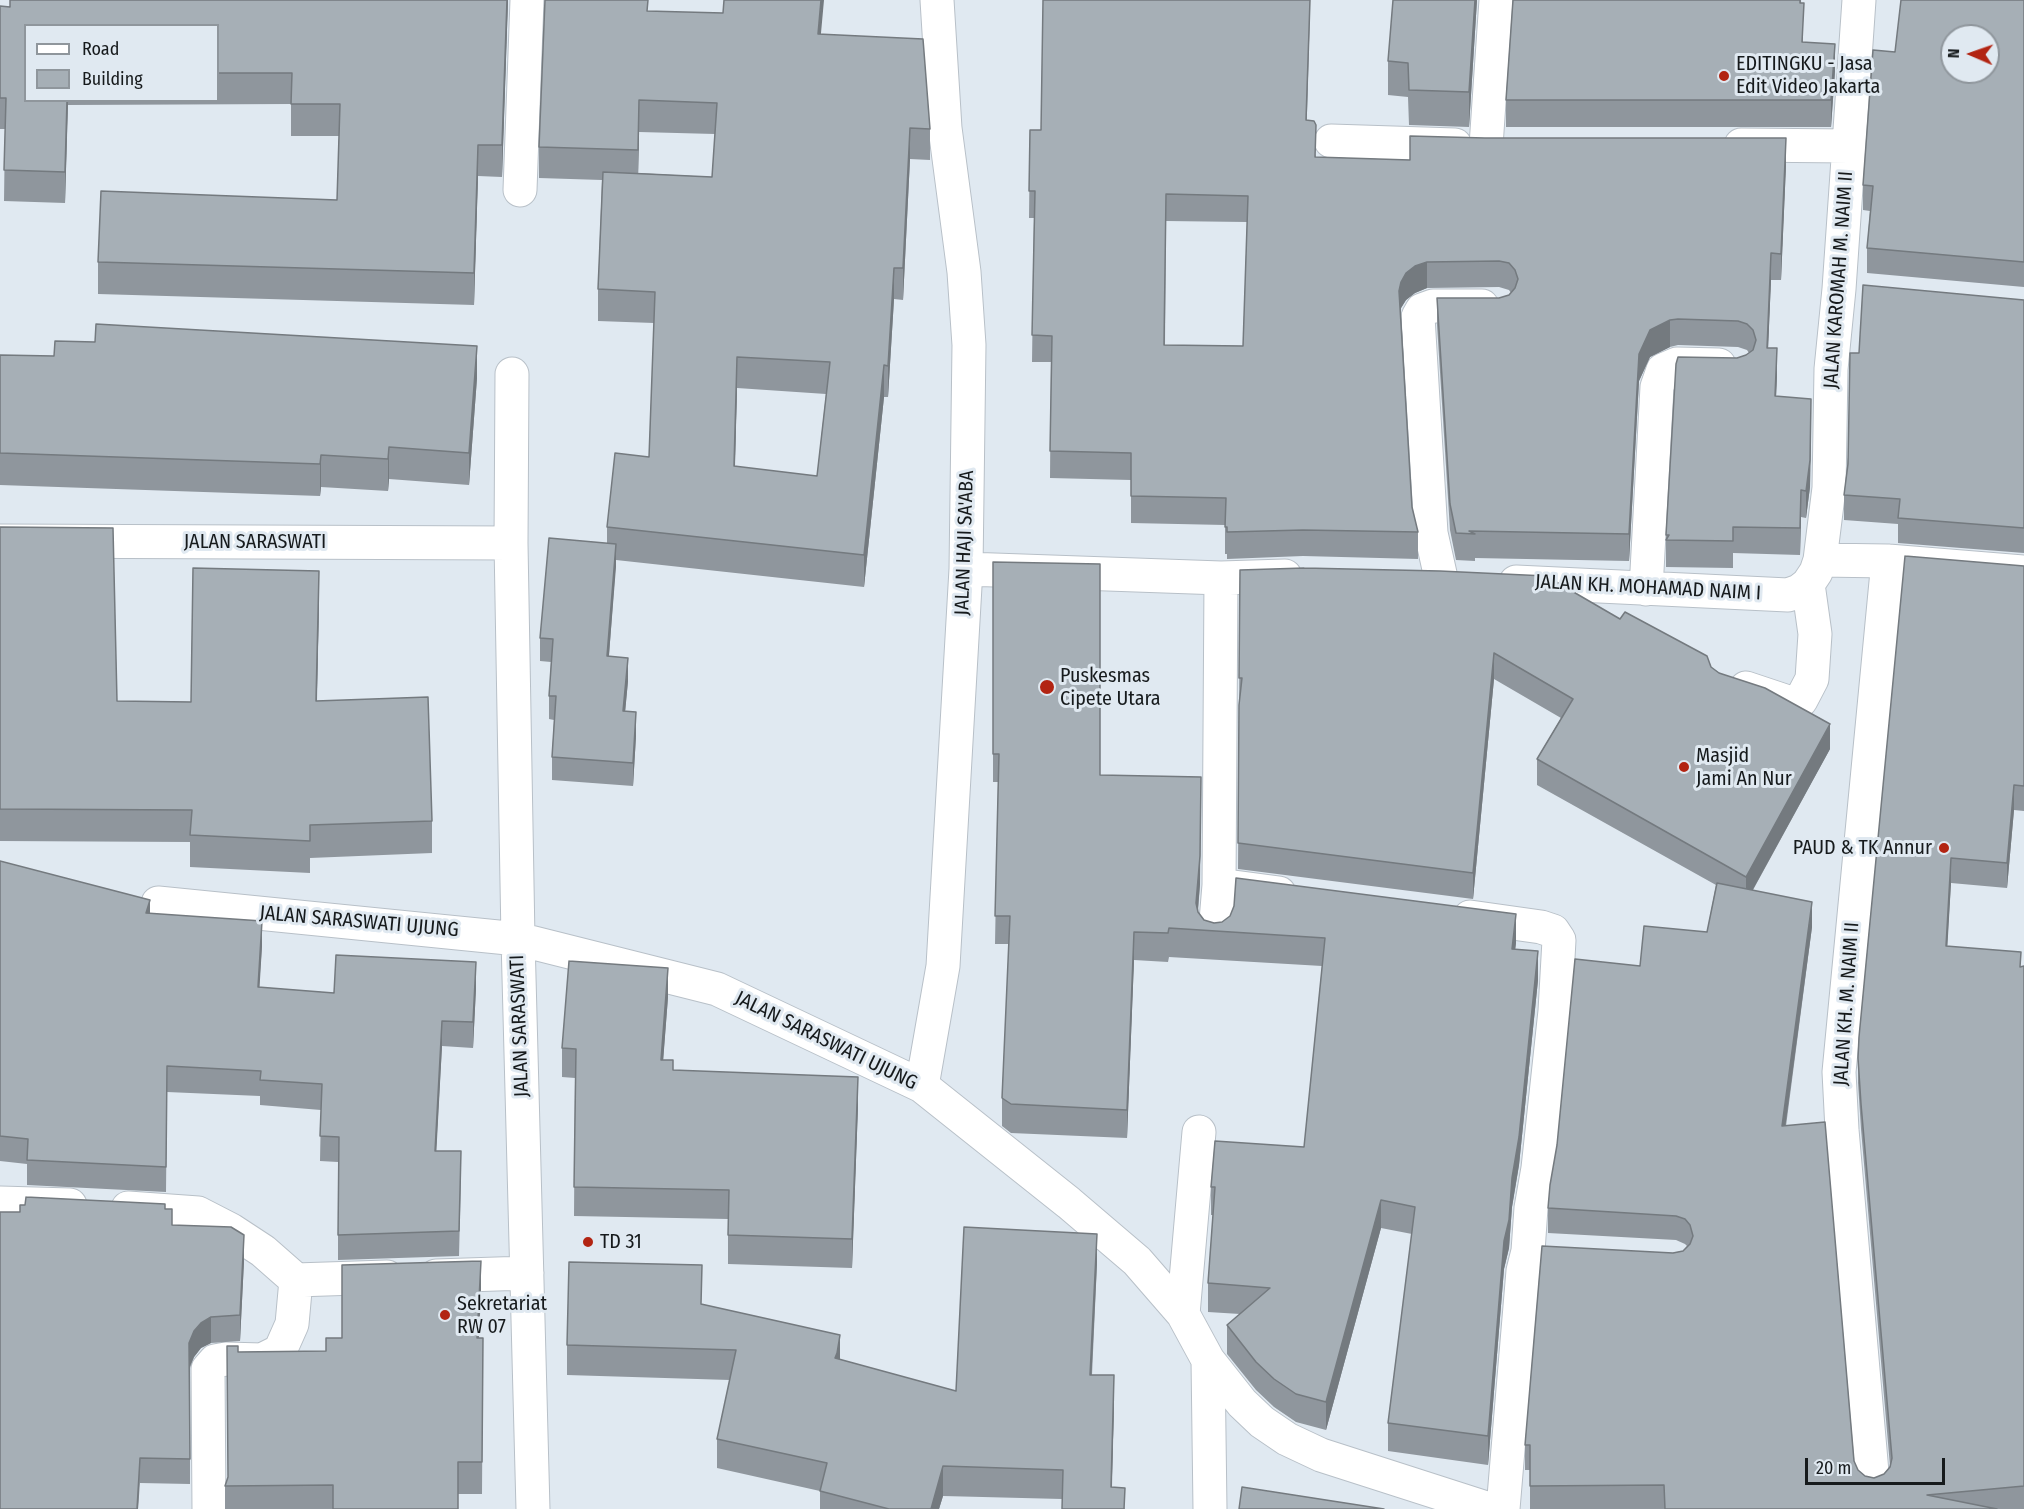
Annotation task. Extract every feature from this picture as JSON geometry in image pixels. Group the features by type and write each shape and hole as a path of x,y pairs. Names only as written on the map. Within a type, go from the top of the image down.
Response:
{"street":[{"path":"520,190 527,0"},
{"name":"JALAN HAJI SA'ABA","path":"922,1086 943,966 966,569 969,345 964,272 945,128 937,0"},
{"path":"1486,146 1497,0"},
{"name":"JALAN KAROMAH M. NAIM II","path":"1725,681 1788,702 1801,700 1812,679 1815,634 1814,572 1829,488 1831,369 1851,290 1849,146 1859,0"},
{"path":"1331,141 1521,146"},
{"path":"1709,146 1849,146"},
{"path":"1441,578 1431,533 1418,317 1422,310 1433,306 1499,306"},
{"path":"1646,589 1657,387 1663,369 1677,364 1737,366"},
{"name":"JALAN SARASWATI","path":"512,374 511,543 518,939 533,1509"},
{"name":"JALAN SARASWATI","path":"0,541 511,543"},
{"name":"JALAN KH. MOHAMAD NAIM I","path":"1407,577 1788,595 1799,591 1814,572 1888,561 2024,572"},
{"name":"JALAN KH. M. NAIM II","path":"1873,1484 1839,1072 1888,561"},
{"path":"966,569 1221,578 1316,576"},
{"path":"1215,933 1219,885 1221,578"},
{"path":"1219,885 1314,897"},
{"name":"JALAN SARASWATI UJUNG","path":"158,903 518,939 717,989 922,1086 1069,1203 1137,1261 1183,1314 1209,1360 1242,1403 1262,1422 1287,1439 1321,1455 1489,1509"},
{"path":"1443,913 1541,927 1553,931 1559,940 1555,1011 1528,1251 1523,1271 1503,1509"},
{"path":"1183,1314 1199,1132"},
{"path":"0,1203 198,1213 231,1230 255,1246 296,1280 527,1273"},
{"path":"1528,1251 1561,1253"},
{"path":"209,1509 207,1369 215,1361 262,1360 280,1351 292,1324 296,1280"},
{"path":"1209,1360 1210,1509"}],"building":[{"path":"10,0 507,0 502,145 478,145 474,273 98,262 101,191 337,200 340,104 291,104 292,73 219,73 219,24 24,24 24,102 67,102 65,172 4,170 6,98 0,98 0,6 10,7"},
{"path":"545,0 648,0 647,11 723,13 724,0 821,0 818,34 923,39 930,129 910,128 903,268 894,268 888,366 884,365 864,555 607,527 615,453 649,457 655,292 598,289 603,172 712,177 717,103 639,100 638,150 539,147","holes":["737,357 830,362 817,476 734,466"]},
{"path":"1043,0 1310,0 1306,120 1314,121 1316,125 1315,157 1410,160 1410,136 1786,138 1781,254 1771,253 1767,348 1777,348 1775,396 1811,399 1810,460 1806,491 1801,490 1800,528 1733,527 1733,541 1666,540 1669,535 1666,535 1678,357 1737,358 1753,350 1756,340 1753,330 1747,324 1738,321 1678,319 1670,320 1650,330 1639,354 1629,534 1469,531 1475,534 1456,533 1450,504 1437,298 1499,298 1509,295 1518,279 1509,263 1499,261 1427,262 1415,266 1406,273 1401,282 1399,291 1412,507 1418,532 1303,530 1227,532 1227,527 1225,527 1226,498 1131,496 1131,453 1050,451 1052,336 1032,335 1035,191 1029,191 1030,130 1041,130","holes":["1166,194 1248,196 1243,346 1164,345"]},
{"path":"1393,0 1475,0 1469,92 1409,90 1408,63 1388,61"},
{"path":"1513,0 1800,0 1800,3 1804,3 1802,42 1835,44 1831,100 1506,100"},
{"path":"1901,0 2024,0 2024,262 1867,248 1873,186 1863,185 1873,50 1895,52"},
{"path":"1863,285 2024,300 2024,528 1898,518 1900,499 1844,495 1848,464 1850,353 1859,353"},
{"path":"96,324 477,346 469,453 389,447 388,459 321,455 320,464 0,453 0,355 54,356 55,341 95,342"},
{"path":"0,527 113,528 117,701 191,702 193,568 319,571 316,701 428,697 432,821 310,825 310,841 190,835 192,810 0,809"},
{"path":"549,538 616,544 607,656 628,658 623,711 636,712 633,763 552,757 556,696 549,696 553,639 540,638"},
{"path":"1905,556 2024,566 2024,786 2014,785 2007,863 1951,858 1946,946 2021,952 2020,967 2024,966 2024,1486 1927,1495 1997,1509 1665,1509 1664,1485 1530,1486 1530,1445 1525,1445 1542,1246 1673,1253 1683,1251 1690,1244 1693,1236 1690,1225 1685,1219 1676,1216 1548,1208 1557,1145 1575,959 1640,966 1644,926 1707,932 1717,883 1812,902 1782,1126 1825,1122 1854,1461 1858,1470 1865,1476 1874,1478 1884,1474 1890,1467 1892,1458 1858,1058"},
{"path":"993,562 1100,564 1100,775 1201,777 1200,856 1196,903 1198,912 1204,920 1214,923 1222,922 1230,916 1234,906 1236,878 1516,914 1512,949 1538,951 1519,1137 1512,1178 1509,1220 1504,1241 1488,1436 1388,1423 1415,1207 1381,1200 1326,1402 1296,1394 1274,1379 1256,1362 1227,1325 1270,1288 1208,1283 1215,1187 1211,1187 1215,1141 1304,1147 1325,938 1169,928 1168,933 1134,932 1127,1110 1011,1104 1002,1098 1010,916 995,916 999,754 993,754"},
{"path":"1304,568 1546,576 1620,619 1625,612 1707,656 1711,667 1719,673 1765,688 1830,724 1746,877 1537,759 1573,699 1494,653 1473,873 1238,843 1239,705 1242,678 1239,678 1240,570"},
{"path":"0,861 150,900 146,913 262,921 258,987 334,993 336,955 476,962 473,1022 442,1021 435,1151 461,1151 459,1231 338,1235 339,1137 320,1136 322,1084 260,1080 261,1071 167,1066 166,1167 27,1160 28,1139 0,1136"},
{"path":"569,961 668,968 661,1060 673,1060 673,1070 858,1077 852,1239 728,1235 729,1190 574,1187 576,1049 562,1048"},
{"path":"26,1197 165,1204 165,1209 172,1209 172,1225 231,1227 244,1235 240,1315 211,1317 194,1331 189,1343 190,1459 140,1458 137,1509 0,1509 0,1212 20,1212 20,1205 25,1205"},
{"path":"964,1227 1097,1234 1090,1375 1114,1375 1111,1487 1125,1488 1124,1509 1062,1509 1063,1470 943,1466 931,1509 889,1509 820,1491 827,1463 717,1439 736,1350 567,1345 569,1262 702,1265 701,1304 840,1335 835,1358 956,1391"},
{"path":"481,1261 477,1338 483,1338 482,1462 458,1462 458,1509 333,1509 333,1485 225,1486 228,1477 227,1346 238,1346 238,1352 326,1351 326,1338 342,1338 342,1265"},
{"path":"1242,1487 1384,1509 1239,1509"}],"place":[{"name":"EDITINGKU - Jasa Edit Video Jakarta","path":"1724,76"},
{"name":"Puskesmas Cipete Utara","path":"1047,687"},
{"name":"Masjid Jami An Nur","path":"1684,767"},
{"name":"PAUD & TK Annur","path":"1944,848"},
{"name":"TD 31","path":"588,1242"},
{"name":"Sekretariat RW 07","path":"445,1315"}]}
